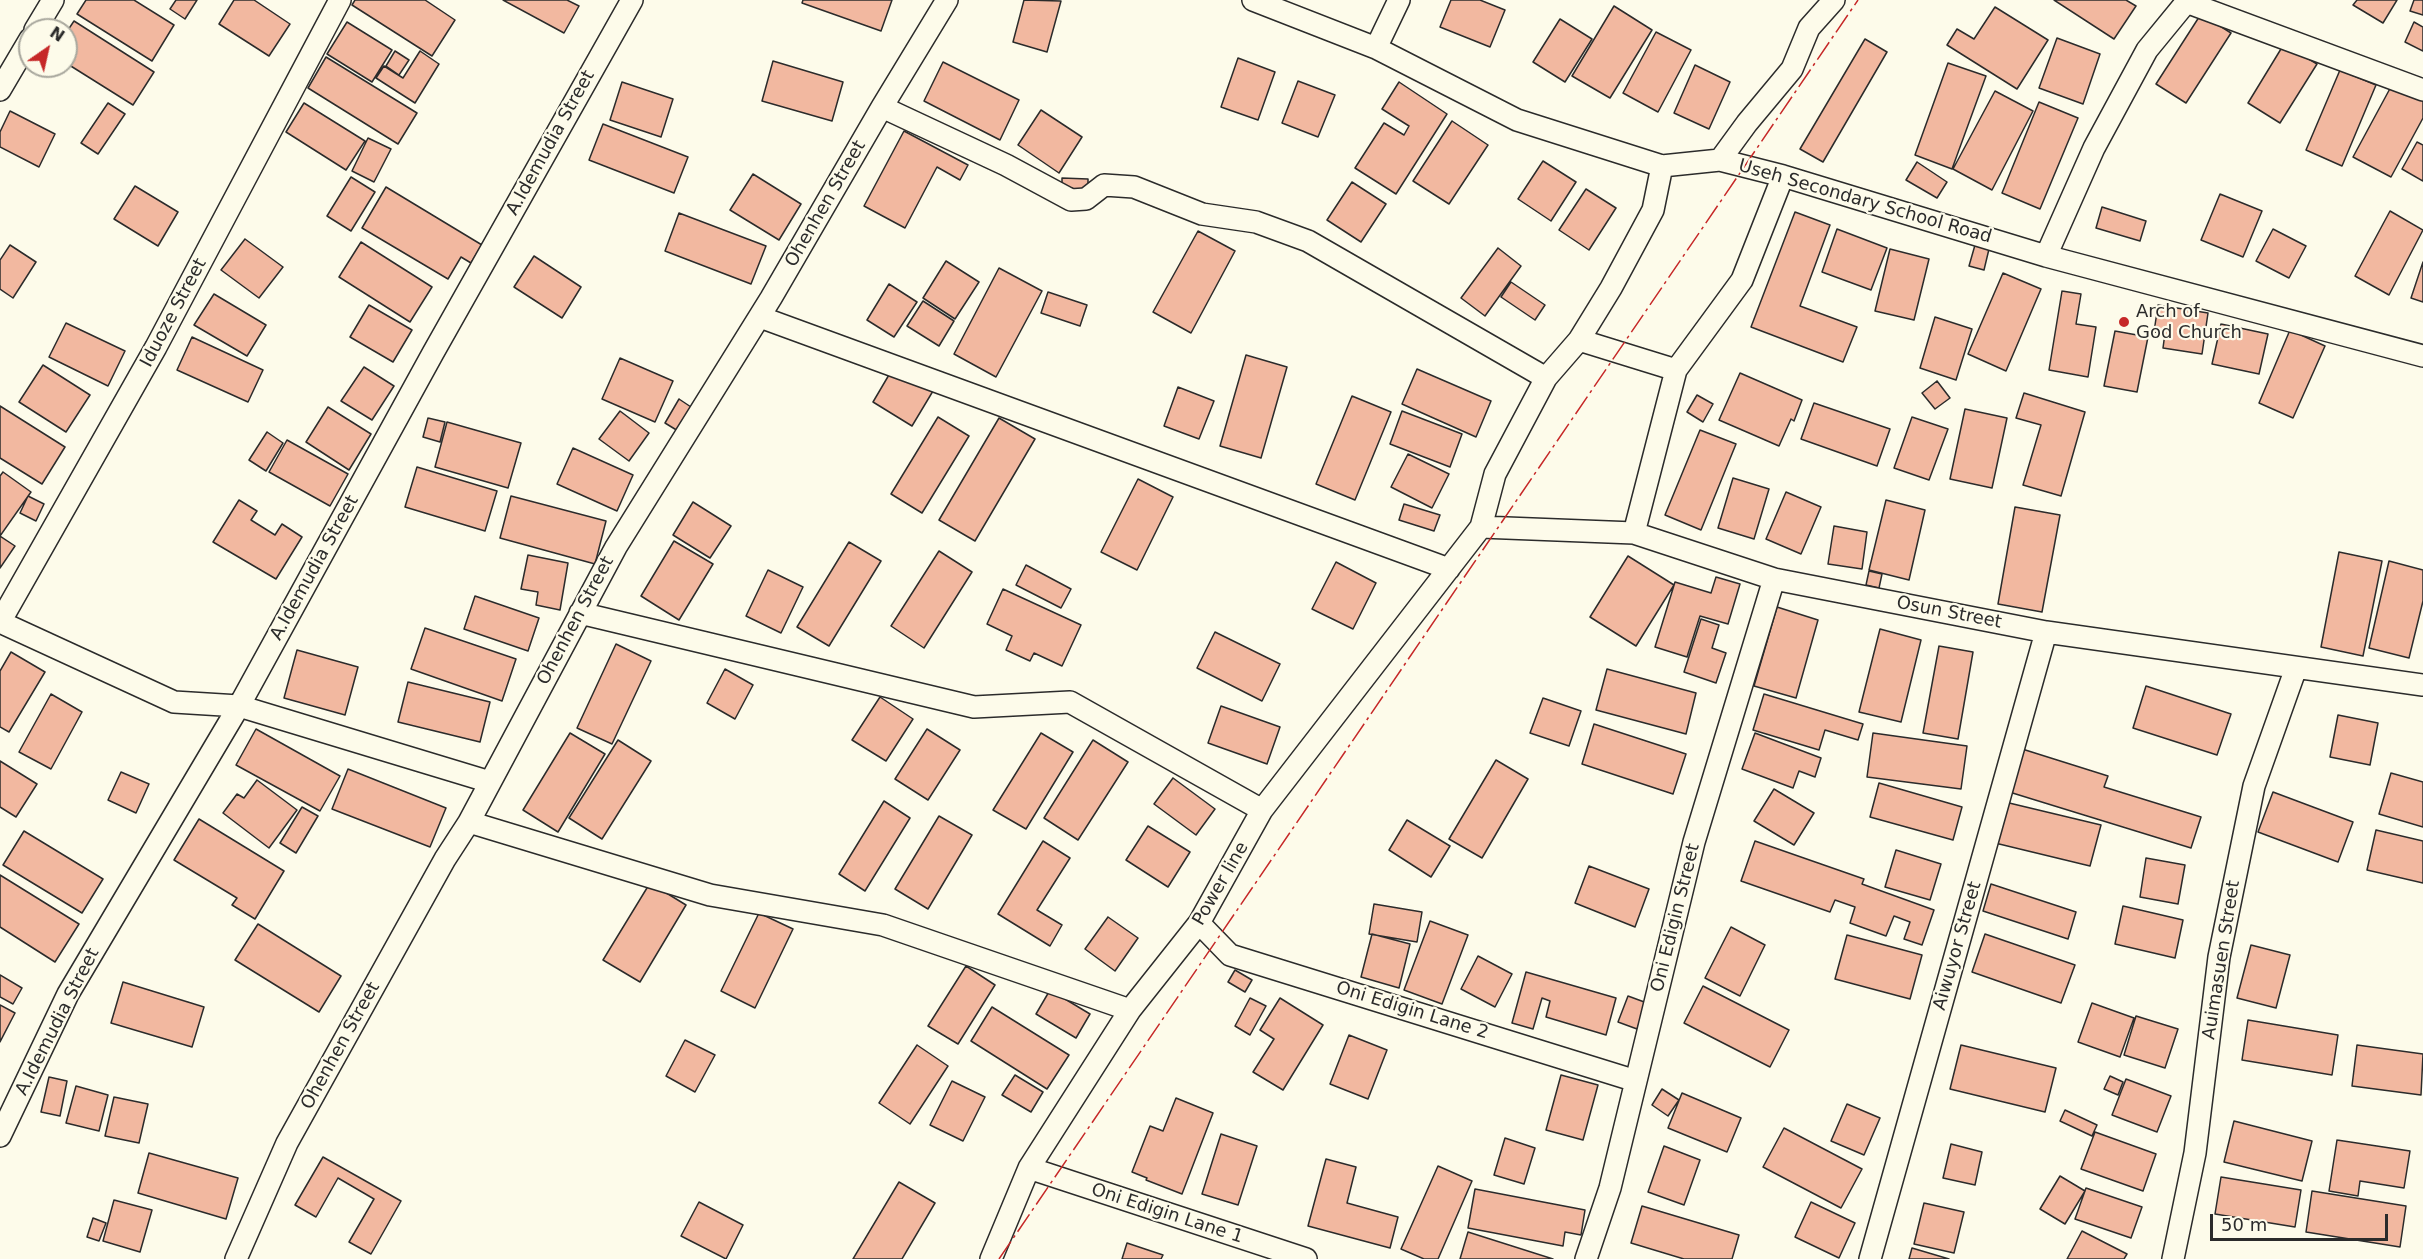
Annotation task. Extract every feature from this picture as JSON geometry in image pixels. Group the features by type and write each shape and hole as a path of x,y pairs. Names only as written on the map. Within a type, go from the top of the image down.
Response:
{"street":[{"path":"42,18 53,0"},
{"name":"Iduoze Street","path":"0,622 156,348 340,0"},
{"name":"A.Idemudia Street","path":"0,1136 68,994 239,706 433,353 632,0"},
{"name":"Ohenhen Street","path":"236,1259 287,1143 445,859 469,822 616,547 760,316 947,0"},
{"name":"Useh Secondary School Road","path":"1253,0 1376,48 1517,120 1662,166 1720,160 1783,176 2046,256 2423,356"},
{"path":"1376,48 1399,0"},
{"path":"1720,160 1746,123 1792,69 1809,28 1834,0"},
{"path":"2046,256 2094,148 2147,50 2187,1 2423,90"},
{"path":"0,90 18,59"},
{"path":"882,107 1006,165 1071,201 1086,199 1104,185 1134,187 1202,214 1256,222 1308,241 1546,378"},
{"path":"1481,527 1495,474 1546,378 1579,340 1611,288 1653,210 1662,166"},
{"path":"1634,533 1676,370 1742,280 1783,176"},
{"path":"760,316 1449,569"},
{"path":"1579,340 1676,370"},
{"name":"Power line","path":"991,1259 1029,1168 1130,1010 1200,923 1262,810 1481,527"},
{"name":"Osun Street","path":"1481,527 1634,533 1774,579 2046,632 2423,684"},
{"name":"Oni Edigin Street","path":"1587,1259 1610,1188 1694,842 1774,579"},
{"path":"580,613 974,707 1070,702 1262,810"},
{"path":"0,622 174,702 239,706 490,782"},
{"name":"Aiwuyor Street","path":"1870,1259 2046,632"},
{"name":"Auimasuen Street","path":"2173,1259 2195,1153 2219,957 2252,798 2296,668"},
{"path":"469,822 710,896 883,925 1130,1010"},
{"name":"Oni Edigin Lane 2","path":"1200,923 1230,955 1636,1081"},
{"name":"Oni Edigin Lane 1","path":"1029,1168 1306,1259"}],"building":[{"path":"86,0 134,0 174,25 152,61 77,14"},
{"path":"176,0 197,0 185,19 170,9"},
{"path":"234,0 254,0 290,24 269,56 219,24"},
{"path":"355,0 425,0 455,20 432,56 352,5"},
{"path":"503,0 567,0 579,6 564,33"},
{"path":"803,0 892,0 881,31 802,3"},
{"path":"1024,0 1061,1 1047,52 1013,42"},
{"path":"1451,0 1480,0 1505,10 1490,47 1440,27"},
{"path":"2054,0 2126,0 2136,6 2114,39"},
{"path":"2357,0 2397,0 2383,23 2353,5"},
{"path":"2414,0 2423,0 2423,15 2410,11"},
{"path":"1614,6 1652,30 1610,98 1572,76"},
{"path":"1995,7 2048,40 2017,89 1947,45 1957,29 1974,39"},
{"path":"2201,14 2231,33 2186,103 2156,84"},
{"path":"1560,19 1592,39 1565,82 1533,62"},
{"path":"347,22 392,50 372,82 327,54"},
{"path":"2414,22 2423,27 2423,51 2405,42"},
{"path":"78,24 154,72 133,105 78,71"},
{"path":"1656,32 1691,50 1658,112 1623,93"},
{"path":"2057,38 2100,54 2083,104 2039,88"},
{"path":"1865,39 1887,52 1823,162 1800,149"},
{"path":"2284,44 2317,64 2280,123 2248,103"},
{"path":"395,51 409,60 399,75 386,66"},
{"path":"420,51 439,64 415,103 376,78 384,66 403,78"},
{"path":"326,57 417,113 398,144 308,88"},
{"path":"1238,58 1275,72 1258,120 1221,107"},
{"path":"773,61 843,82 832,121 762,101"},
{"path":"943,62 1019,100 1000,140 924,101"},
{"path":"1948,63 1986,76 1952,169 1915,155"},
{"path":"1695,65 1730,82 1709,129 1674,113"},
{"path":"2340,70 2376,85 2342,166 2306,150"},
{"path":"1298,81 1335,95 1318,137 1282,123"},
{"path":"622,82 673,99 661,137 610,120"},
{"path":"1399,82 1447,114 1396,194 1355,168 1384,123 1404,135 1409,126 1382,109"},
{"path":"2393,83 2423,100 2423,118 2391,177 2353,157"},
{"path":"1995,91 2033,111 1992,190 1953,169"},
{"path":"2039,102 2078,118 2040,209 2002,193"},
{"path":"108,103 125,114 98,154 81,143"},
{"path":"304,103 365,141 346,170 286,132"},
{"path":"1041,110 1082,137 1059,173 1018,145"},
{"path":"10,111 55,134 39,167 0,147 0,132"},
{"path":"1452,121 1488,145 1449,204 1413,181"},
{"path":"603,124 688,157 674,193 589,160"},
{"path":"904,131 968,165 960,180 937,167 905,228 864,206"},
{"path":"368,138 391,149 374,182 352,171"},
{"path":"2417,142 2423,145 2423,181 2402,169"},
{"path":"1543,161 1576,182 1551,221 1518,199"},
{"path":"1917,162 1947,182 1937,198 1906,180"},
{"path":"753,174 801,204 779,240 730,210"},
{"path":"351,177 375,192 351,231 327,216"},
{"path":"1062,178 1088,179 1088,195 1062,195"},
{"path":"1352,182 1386,204 1361,242 1327,220"},
{"path":"135,186 178,212 158,246 114,219"},
{"path":"386,187 482,245 471,263 461,257 448,279 362,228"},
{"path":"1586,189 1616,208 1589,250 1559,230"},
{"path":"2220,194 2262,211 2243,257 2201,240"},
{"path":"2102,207 2146,221 2140,241 2096,228"},
{"path":"2390,211 2423,230 2389,295 2355,276"},
{"path":"1795,212 1830,225 1800,306 1857,327 1843,362 1751,327"},
{"path":"679,213 766,246 751,284 665,251"},
{"path":"1837,229 1887,248 1871,290 1822,272"},
{"path":"2273,229 2306,246 2289,278 2256,261"},
{"path":"1198,231 1235,251 1191,333 1153,312"},
{"path":"245,239 283,267 259,298 221,270"},
{"path":"361,242 432,287 410,322 339,277"},
{"path":"10,245 36,262 13,298 0,289 0,260"},
{"path":"1975,245 1989,249 1984,270 1969,266"},
{"path":"1498,248 1521,266 1485,316 1461,298"},
{"path":"1890,249 1929,259 1914,320 1875,311"},
{"path":"534,256 581,287 562,318 514,287"},
{"path":"946,261 979,282 955,319 923,298"},
{"path":"2423,262 2423,302 2411,298"},
{"path":"999,268 1042,291 996,377 954,354"},
{"path":"2003,273 2041,289 2006,371 1968,354"},
{"path":"1511,282 1545,305 1535,320 1501,297"},
{"path":"889,284 917,302 894,337 867,320"},
{"path":"2062,291 2081,294 2076,324 2096,327 2088,377 2049,370"},
{"path":"1048,292 1087,305 1080,326 1041,313"},
{"path":"214,294 266,325 247,356 194,325"},
{"path":"923,301 954,321 939,346 907,326"},
{"path":"369,305 412,330 393,362 350,337"},
{"path":"2158,305 2208,313 2202,354 2163,348 2165,333 2154,332"},
{"path":"1935,317 1972,329 1956,380 1920,368"},
{"path":"66,323 125,351 108,386 49,357"},
{"path":"2221,324 2268,334 2259,374 2212,364"},
{"path":"2290,330 2325,346 2293,418 2259,403"},
{"path":"2115,331 2148,337 2137,392 2104,386"},
{"path":"192,337 263,370 248,402 177,370"},
{"path":"1246,355 1287,367 1261,458 1220,446"},
{"path":"620,358 673,381 655,422 602,399"},
{"path":"43,365 90,395 66,432 19,402"},
{"path":"364,367 394,386 372,420 341,401"},
{"path":"893,368 933,391 912,426 873,402"},
{"path":"1417,369 1491,401 1476,437 1402,404"},
{"path":"1740,373 1802,400 1794,421 1791,419 1779,446 1719,420"},
{"path":"1937,381 1950,398 1935,409 1922,393"},
{"path":"1178,387 1214,401 1199,439 1164,426"},
{"path":"2024,393 2085,412 2061,496 2023,485 2041,425 2016,418"},
{"path":"1697,395 1713,404 1703,422 1687,412"},
{"path":"1352,396 1391,412 1355,500 1316,484"},
{"path":"679,399 697,411 683,434 665,423"},
{"path":"1814,403 1890,429 1877,466 1801,439"},
{"path":"0,406 65,447 42,484 0,458"},
{"path":"328,407 371,434 349,470 306,442"},
{"path":"1965,409 2007,418 1992,488 1950,479"},
{"path":"620,411 649,433 629,461 599,439"},
{"path":"1402,411 1462,434 1450,467 1390,444"},
{"path":"938,417 969,436 922,513 891,494"},
{"path":"1912,417 1948,429 1929,480 1894,468"},
{"path":"428,418 445,422 440,442 423,437"},
{"path":"999,418 1035,439 975,541 939,520"},
{"path":"447,422 521,443 508,488 435,467"},
{"path":"1700,430 1736,444 1701,530 1665,515"},
{"path":"267,432 283,443 266,471 249,460"},
{"path":"287,440 348,474 330,506 269,472"},
{"path":"573,448 633,475 617,511 557,484"},
{"path":"1408,454 1449,474 1432,508 1391,487"},
{"path":"417,467 497,491 485,531 405,507"},
{"path":"3,472 31,492 0,536 0,476"},
{"path":"1733,478 1769,489 1754,539 1718,528"},
{"path":"1138,479 1173,497 1137,570 1101,552"},
{"path":"1786,492 1821,507 1801,554 1766,539"},
{"path":"28,496 44,504 36,521 20,513"},
{"path":"511,496 606,521 595,564 500,538"},
{"path":"239,500 257,511 251,520 275,535 282,524 302,537 276,579 213,542"},
{"path":"1886,500 1925,510 1909,580 1869,570"},
{"path":"693,502 731,526 710,558 673,535"},
{"path":"1404,504 1440,515 1434,531 1399,520"},
{"path":"2015,507 2060,515 2042,612 1998,604"},
{"path":"1834,526 1867,532 1862,569 1828,564"},
{"path":"0,536 15,546 0,568"},
{"path":"674,541 713,564 679,620 641,596"},
{"path":"849,542 881,561 829,646 797,627"},
{"path":"939,551 972,572 924,648 891,626"},
{"path":"2339,552 2382,561 2363,656 2321,647"},
{"path":"528,555 568,563 560,610 536,605 538,592 521,589"},
{"path":"1628,556 1674,585 1636,646 1590,617"},
{"path":"2389,561 2423,570 2423,601 2409,658 2369,648"},
{"path":"1336,562 1376,583 1353,629 1312,609"},
{"path":"1026,565 1071,589 1061,608 1016,585"},
{"path":"768,570 803,587 781,633 746,616"},
{"path":"1869,571 1882,574 1879,588 1866,585"},
{"path":"1716,577 1740,584 1728,624 1700,616 1687,657 1655,647 1675,582 1711,593"},
{"path":"1003,589 1081,625 1062,666 1034,653 1030,661 1006,650 1012,636 987,624"},
{"path":"475,596 539,618 528,651 464,629"},
{"path":"1777,607 1818,620 1796,698 1754,686"},
{"path":"1701,619 1719,625 1712,648 1726,653 1716,683 1684,672"},
{"path":"425,628 516,659 502,701 411,669"},
{"path":"1880,629 1921,640 1901,722 1859,712"},
{"path":"1215,632 1280,664 1262,701 1197,668"},
{"path":"616,644 651,661 612,744 577,728"},
{"path":"1939,646 1973,652 1958,739 1923,733"},
{"path":"297,650 358,667 345,715 284,698"},
{"path":"11,652 45,672 9,732 0,727 0,671"},
{"path":"725,669 753,685 735,719 707,703"},
{"path":"1607,669 1696,693 1686,734 1596,710"},
{"path":"408,682 490,702 480,742 398,722"},
{"path":"2146,686 2231,714 2217,755 2133,728"},
{"path":"51,694 82,712 51,769 19,752"},
{"path":"1764,694 1863,724 1858,740 1825,730 1819,750 1753,730"},
{"path":"880,697 913,719 886,761 852,740"},
{"path":"1543,698 1581,711 1569,746 1530,733"},
{"path":"1221,706 1280,727 1267,764 1208,743"},
{"path":"2338,715 2378,723 2370,765 2330,757"},
{"path":"1594,724 1686,754 1673,794 1582,764"},
{"path":"256,729 340,776 320,811 236,765"},
{"path":"927,729 960,750 928,800 895,779"},
{"path":"570,733 605,754 558,832 523,810"},
{"path":"1041,733 1073,752 1026,829 993,810"},
{"path":"1755,733 1821,758 1815,777 1799,771 1793,788 1742,769"},
{"path":"1873,733 1967,746 1961,789 1867,777"},
{"path":"618,740 651,761 602,839 569,818"},
{"path":"1093,740 1128,762 1078,840 1044,818"},
{"path":"2019,748 2108,776 2104,787 2201,817 2191,848 2006,791"},
{"path":"1496,760 1528,779 1482,858 1449,839"},
{"path":"0,761 37,784 16,817 0,807"},
{"path":"348,769 446,808 430,847 332,809"},
{"path":"121,772 149,784 136,813 108,800"},
{"path":"2391,773 2423,782 2423,827 2379,814"},
{"path":"1173,778 1215,809 1196,835 1154,804"},
{"path":"257,780 297,810 269,848 223,813 237,794 244,798"},
{"path":"1879,783 1962,807 1953,840 1870,817"},
{"path":"1774,789 1814,813 1794,845 1754,821"},
{"path":"2273,792 2353,822 2338,862 2258,832"},
{"path":"884,801 910,818 865,891 839,874"},
{"path":"2005,802 2101,825 2090,866 1995,843"},
{"path":"302,807 318,816 296,853 280,843"},
{"path":"939,816 972,835 928,909 895,889"},
{"path":"199,819 284,871 255,919 232,905 237,898 174,860"},
{"path":"1407,820 1450,846 1431,877 1389,850"},
{"path":"1148,826 1190,852 1168,887 1126,860"},
{"path":"2376,830 2423,841 2423,883 2367,870"},
{"path":"24,831 103,879 82,913 3,865"},
{"path":"1043,841 1070,858 1037,910 1062,925 1050,946 998,914"},
{"path":"1755,841 1864,879 1862,884 1934,910 1922,945 1904,939 1910,922 1894,916 1886,936 1850,923 1855,907 1835,900 1830,912 1741,881"},
{"path":"1896,850 1941,864 1930,900 1885,887"},
{"path":"2146,858 2185,865 2178,904 2140,897"},
{"path":"1589,866 1649,889 1635,927 1575,903"},
{"path":"0,875 79,924 55,962 0,927"},
{"path":"650,883 686,905 640,982 603,960"},
{"path":"1991,884 2076,912 2068,939 1983,911"},
{"path":"1374,904 1422,912 1417,942 1369,934"},
{"path":"2123,906 2183,920 2175,958 2115,944"},
{"path":"759,913 793,929 755,1008 721,991"},
{"path":"1108,917 1138,938 1115,971 1085,949"},
{"path":"1430,921 1468,935 1442,1004 1404,990"},
{"path":"258,924 341,976 319,1012 235,960"},
{"path":"1731,927 1765,945 1740,996 1705,978"},
{"path":"1372,934 1410,944 1399,988 1361,977"},
{"path":"1985,934 2075,965 2061,1003 1972,972"},
{"path":"1847,935 1922,955 1910,999 1835,979"},
{"path":"2251,945 2290,955 2276,1008 2237,998"},
{"path":"1478,956 1512,974 1495,1007 1461,989"},
{"path":"966,966 995,985 958,1044 928,1026"},
{"path":"1235,970 1252,980 1245,992 1228,982"},
{"path":"1526,972 1616,998 1606,1035 1546,1017 1550,1001 1542,998 1533,1029 1512,1023"},
{"path":"0,975 22,988 13,1004 0,997"},
{"path":"123,982 204,1007 192,1047 111,1023"},
{"path":"1703,986 1789,1030 1770,1067 1684,1023"},
{"path":"1050,990 1090,1014 1076,1038 1036,1014"},
{"path":"1628,996 1647,1003 1637,1029 1618,1022"},
{"path":"1250,998 1266,1006 1250,1035 1235,1026"},
{"path":"1280,998 1323,1025 1283,1090 1253,1072 1274,1039 1260,1030"},
{"path":"2092,1003 2134,1018 2120,1057 2078,1042"},
{"path":"0,1005 15,1013 0,1042"},
{"path":"992,1007 1069,1055 1047,1089 971,1041"},
{"path":"2136,1016 2178,1029 2165,1068 2124,1055"},
{"path":"2248,1020 2338,1035 2332,1075 2242,1060"},
{"path":"1349,1035 1387,1050 1368,1099 1330,1084"},
{"path":"685,1040 715,1055 695,1092 666,1076"},
{"path":"917,1045 948,1066 910,1124 879,1103"},
{"path":"1961,1045 2056,1068 2045,1112 1950,1089"},
{"path":"2357,1045 2423,1054 2421,1095 2352,1086"},
{"path":"1015,1075 1043,1092 1031,1112 1002,1095"},
{"path":"1561,1075 1598,1085 1583,1140 1546,1130"},
{"path":"2110,1076 2123,1082 2118,1095 2104,1089"},
{"path":"49,1077 67,1081 60,1116 41,1112"},
{"path":"2126,1079 2171,1096 2157,1132 2112,1115"},
{"path":"952,1081 985,1097 963,1141 930,1125"},
{"path":"76,1086 108,1095 99,1131 66,1123"},
{"path":"1662,1089 1679,1100 1668,1116 1652,1105"},
{"path":"1682,1093 1741,1118 1727,1152 1668,1128"},
{"path":"114,1097 148,1104 139,1143 105,1136"},
{"path":"1176,1098 1213,1113 1182,1194 1132,1172 1150,1126 1163,1131"},
{"path":"1847,1104 1880,1118 1864,1155 1831,1141"},
{"path":"2065,1110 2097,1125 2092,1136 2060,1121"},
{"path":"2234,1121 2312,1141 2302,1181 2224,1162"},
{"path":"1784,1128 1862,1169 1841,1208 1763,1167"},
{"path":"2095,1132 2156,1154 2143,1191 2081,1169"},
{"path":"1221,1134 1257,1146 1238,1205 1202,1194"},
{"path":"1505,1138 1535,1148 1524,1184 1494,1175"},
{"path":"2337,1140 2410,1151 2404,1188 2360,1181 2358,1196 2329,1191"},
{"path":"1951,1144 1982,1152 1975,1185 1943,1178"},
{"path":"1664,1146 1700,1160 1684,1205 1648,1192"},
{"path":"149,1153 238,1178 226,1219 138,1193"},
{"path":"323,1157 401,1201 371,1254 349,1242 374,1199 338,1178 316,1217 295,1205"},
{"path":"1326,1159 1356,1167 1347,1203 1398,1217 1390,1248 1308,1226"},
{"path":"1438,1166 1472,1181 1438,1259 1424,1259 1401,1249"},
{"path":"2060,1176 2085,1191 2065,1224 2040,1209"},
{"path":"2221,1177 2301,1190 2295,1227 2215,1214"},
{"path":"899,1182 935,1203 902,1259 853,1259"},
{"path":"2086,1188 2142,1207 2131,1238 2075,1219"},
{"path":"1475,1189 1585,1210 1581,1235 1565,1232 1563,1246 1468,1228"},
{"path":"2312,1191 2406,1206 2400,1247 2306,1232"},
{"path":"114,1200 152,1210 140,1252 103,1241"},
{"path":"699,1202 743,1225 726,1259 681,1236"},
{"path":"1811,1202 1855,1223 1839,1258 1795,1237"},
{"path":"1924,1203 1964,1212 1954,1253 1914,1244"},
{"path":"1642,1206 1739,1235 1732,1259 1684,1259 1631,1243"},
{"path":"93,1218 106,1223 99,1241 87,1237"},
{"path":"2082,1231 2127,1254 2124,1259 2067,1259"},
{"path":"1468,1232 1553,1259 1460,1259"},
{"path":"1127,1243 1163,1255 1161,1259 1122,1259"},
{"path":"1912,1248 1949,1259 1909,1259"}],"power":[{"path":"999,1259 1858,0"}],"place":[{"name":"Arch of God Church","path":"2124,322"}]}
